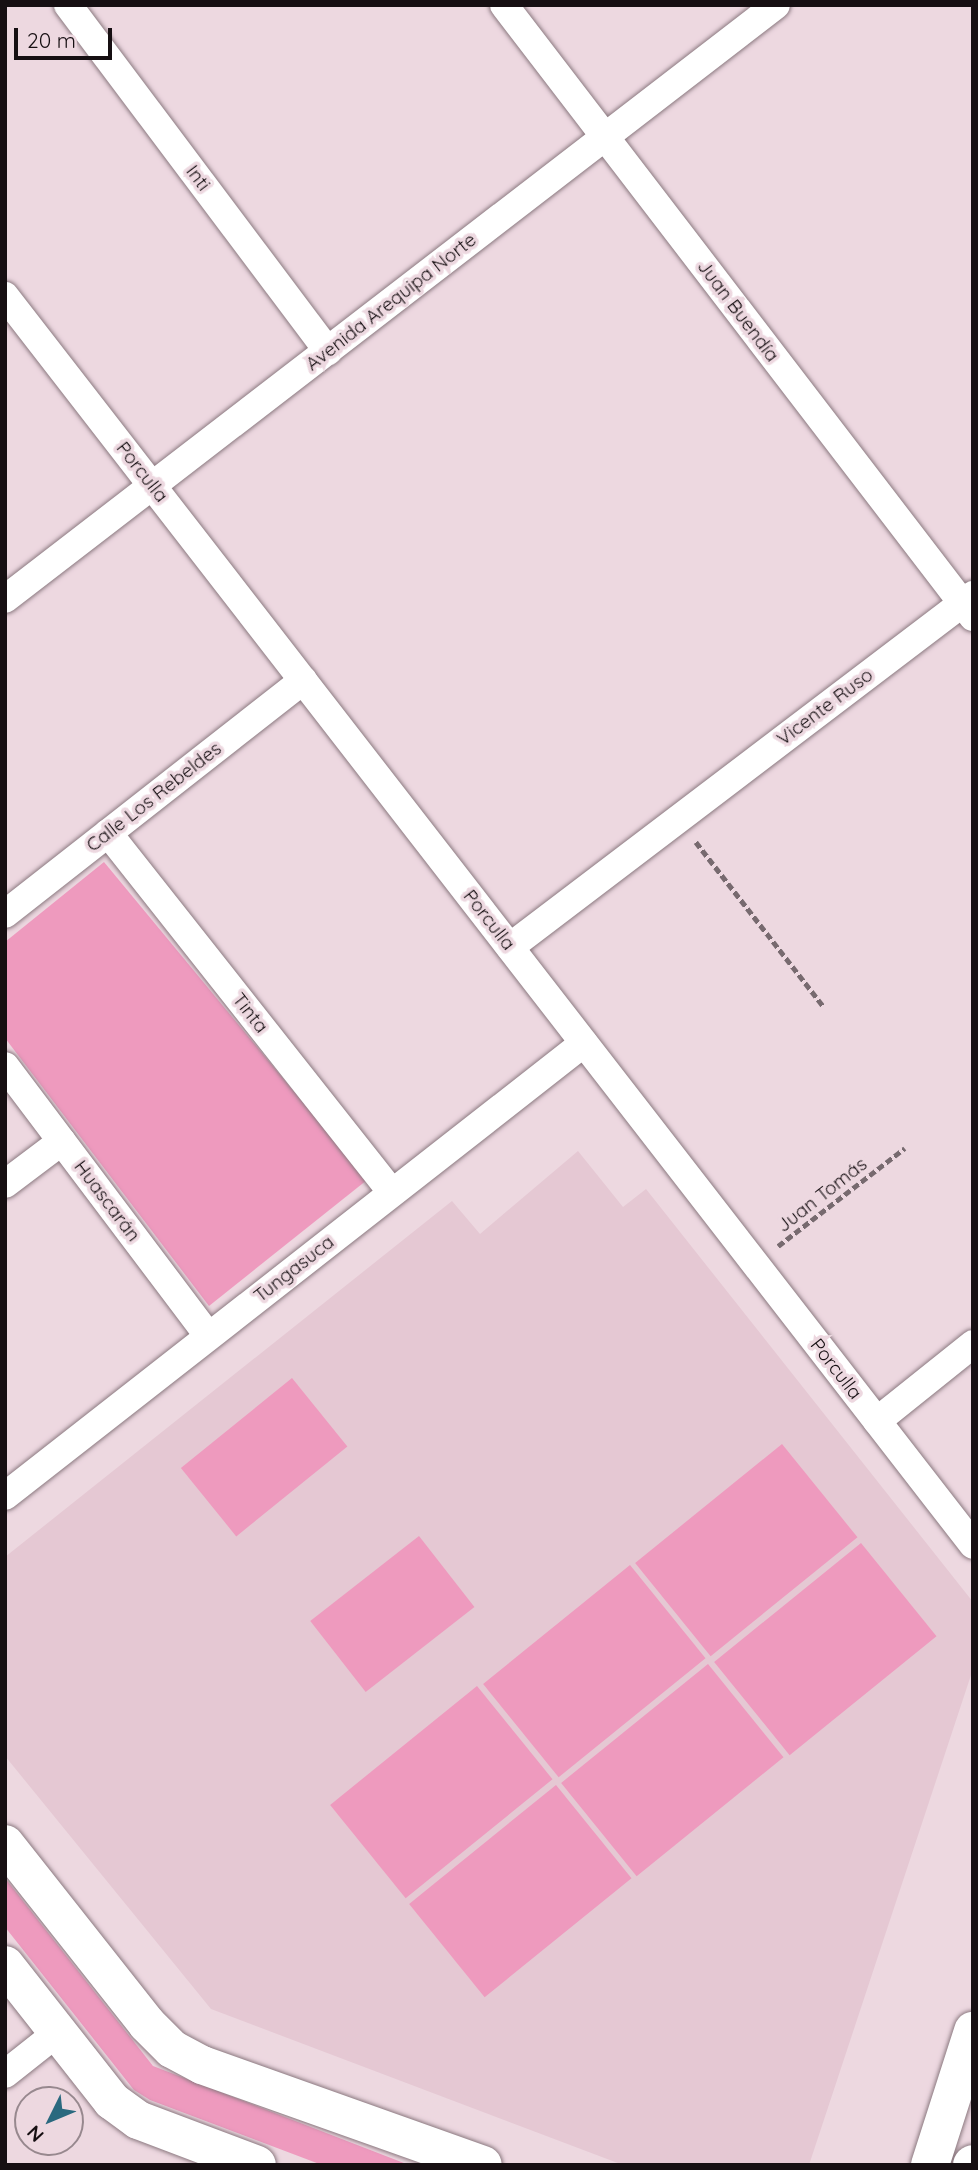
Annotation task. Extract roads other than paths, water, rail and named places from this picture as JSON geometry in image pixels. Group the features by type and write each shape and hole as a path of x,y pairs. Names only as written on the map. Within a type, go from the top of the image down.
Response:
{"main road":[{"path":"5,1844 147,2024 172,2049 202,2065 483,2165"},
{"path":"5,1965 112,2101 138,2120 257,2165"},
{"path":"930,2165 973,2031"}],"street":[{"name":"Inti","path":"68,5 328,351"},
{"name":"Juan Buendía","path":"504,5 969,605"},
{"name":"Avenida Arequipa Norte","path":"5,599 776,5"},
{"name":"Porculla","path":"5,296 973,1545"},
{"name":"Vicente Ruso","path":"510,947 678,819 969,605"},
{"name":"Calle Los Rebeldes","path":"5,914 303,680"},
{"name":"Tinta","path":"108,833 392,1192"},
{"name":"Tungasuca","path":"5,1496 583,1043"},
{"name":"Huascarán","path":"5,1066 208,1335"},
{"path":"5,1184 62,1141"},
{"path":"877,1421 973,1344"},
{"path":"5,2074 57,2033"}]}
